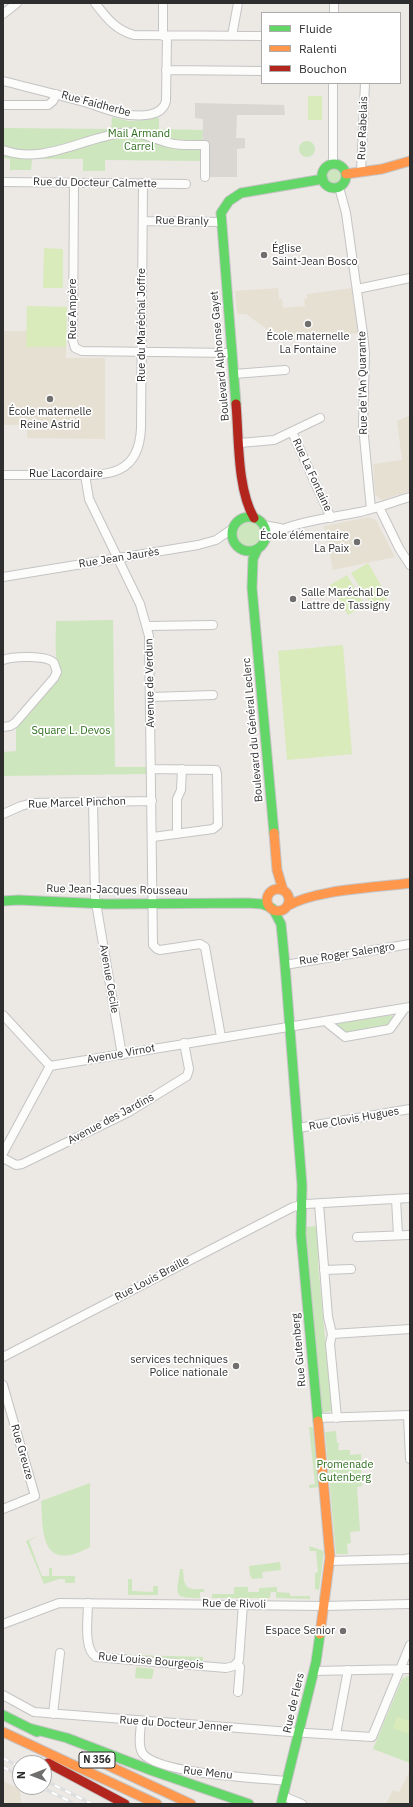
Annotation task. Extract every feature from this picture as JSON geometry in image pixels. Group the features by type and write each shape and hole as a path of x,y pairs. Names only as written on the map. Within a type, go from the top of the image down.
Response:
{"main road":[{"path":"346,174 388,168 410,161"},
{"path":"332,164 342,166 346,174 345,182 339,187 329,187 323,179 324,169 332,164"},
{"path":"221,222 221,213 224,207 233,198 241,194 323,179"},
{"name":"Boulevard Alphonse Gayet","path":"221,222 244,488 247,506 254,518"},
{"name":"Boulevard Alphonse Gayet","path":"238,521 242,508 244,488"},
{"path":"247,517 254,518 263,525 266,531 265,539 262,546 257,550 246,552 237,547 232,539 232,529 238,521 247,517"},
{"name":"Boulevard du Général Leclerc","path":"237,547 246,560 252,588 277,870 284,891"},
{"name":"Boulevard du Général Leclerc","path":"252,588 253,559 257,550"},
{"name":"Boulevard du Général Leclerc","path":"271,892 277,870"},
{"path":"272,909 279,910 298,900 318,895 410,883"},
{"path":"290,1026 281,928 268,902 271,892 278,889 291,894 318,895"},
{"path":"281,928 289,899 284,891"},
{"name":"Rue Jean-Jacques Rousseau","path":"231,903 256,898 271,892"},
{"name":"Rue Jean-Jacques Rousseau","path":"3,900 96,904 231,903 259,904 272,909"},
{"name":"Rue Gutenberg","path":"290,1026 302,1185 301,1236 330,1547 323,1606"},
{"name":"Rue de Flers","path":"282,1800 314,1671 323,1606"},
{"name":"N 356","path":"3,1715 191,1804"},
{"path":"29,1728 67,1738 141,1767 249,1804"},
{"path":"3,1733 31,1754 125,1804"},
{"name":"N 356","path":"3,1733 158,1804"}],"street":[{"path":"3,14 17,3"},
{"path":"94,3 112,23 122,31 134,35 261,36"},
{"name":"Rue Faidherbe","path":"3,81 126,114 155,113 161,110 165,104 166,70 163,3"},
{"path":"232,36 238,3"},
{"path":"166,70 261,71"},
{"path":"332,164 333,84"},
{"name":"Rue Rabelais","path":"362,172 365,84"},
{"path":"3,105 48,105 53,101 56,94"},
{"path":"3,150 17,154 38,154 122,132 136,133 178,144 205,145 205,176"},
{"name":"Rue du Docteur Calmette","path":"3,182 186,184"},
{"name":"Rue Ampère","path":"74,182 73,345 80,351 232,353"},
{"name":"Rue du Maréchal Joffre","path":"127,464 137,450 141,435 143,183"},
{"name":"Rue de l'An Quarante","path":"339,187 346,213 365,347 363,426 375,508 410,565"},
{"name":"Rue Branly","path":"143,221 221,222"},
{"path":"357,289 410,278"},
{"path":"234,374 285,370"},
{"path":"240,443 274,440 320,418"},
{"name":"Rue La Fontaine","path":"292,432 331,518"},
{"name":"Rue Lacordaire","path":"3,474 107,475 119,470 127,464"},
{"name":"Avenue de Verdun","path":"84,475 89,499 140,604 148,626 151,650 153,944 155,948 163,950 200,944 205,947 221,1037"},
{"path":"265,539 273,532 287,527 375,508 410,497"},
{"path":"263,525 271,527 287,527"},
{"name":"Rue Jean Jaurès","path":"3,577 118,559 206,543 216,540 232,529"},
{"path":"148,626 213,625"},
{"path":"3,660 9,658 45,658 52,661 57,669 54,678 15,723 10,726 3,727"},
{"path":"151,697 213,695"},
{"path":"152,769 214,769 217,772 218,825 214,829 152,837"},
{"path":"177,834 177,799 182,790 182,769"},
{"name":"Rue Marcel Pinchon","path":"3,814 29,804 152,801"},
{"name":"Avenue Cecile","path":"93,802 96,904 122,1055"},
{"name":"Rue Roger Salengro","path":"285,965 410,944"},
{"path":"325,1021 345,1037 390,1029 407,1007"},
{"name":"Avenue Virnot","path":"50,1066 407,1007"},
{"path":"3,1015 50,1066 3,1153"},
{"name":"Avenue des Jardins","path":"3,1158 16,1165 22,1164 137,1108 187,1076 189,1069 184,1043"},
{"name":"Rue Clovis Hugues","path":"298,1128 410,1109"},
{"path":"302,1204 410,1198"},
{"path":"396,1199 398,1236"},
{"name":"Rue Louis Braille","path":"3,1357 284,1211 302,1204"},
{"path":"318,1204 328,1317 332,1334 330,1344 337,1418"},
{"path":"357,1237 410,1235"},
{"path":"324,1270 351,1269"},
{"path":"332,1334 410,1329"},
{"name":"Rue Greuze","path":"3,1385 35,1496 3,1509"},
{"path":"318,1418 409,1415 410,1459"},
{"path":"329,1561 405,1560 410,1558"},
{"name":"Rue de Rivoli","path":"3,1624 59,1603 323,1606 410,1604"},
{"name":"Rue Louise Bourgeois","path":"88,1604 88,1646 91,1653 96,1657 226,1668 237,1663"},
{"path":"238,1692 240,1667 237,1663 240,1656 243,1604"},
{"path":"400,1670 410,1645"},
{"path":"53,1714 60,1653"},
{"path":"314,1671 410,1669"},
{"path":"336,1734 348,1670"},
{"name":"Rue du Docteur Jenner","path":"3,1695 34,1712 299,1733 372,1737 400,1670"},
{"name":"Rue Menu","path":"141,1721 140,1746 142,1753 148,1757 183,1770 287,1781"},
{"path":"282,1800 302,1804"}],"shaded area":[{"path":"195,103 284,105 285,115 237,115 236,138 245,138 245,148 237,149 237,177 202,177 203,119 195,118"},
{"name":"École maternelle La Fontaine","path":"278,288 279,299 282,299 283,308 305,306 304,299 307,298 307,294 352,288 358,333 284,342 246,314 237,314 235,291"},
{"path":"3,331 27,331 27,347 66,347 66,358 105,358 105,439 27,438 27,425 3,425"},
{"path":"410,415 410,491 382,500 375,495 373,464 402,460 397,421"},
{"name":"École élémentaire La Paix","path":"369,517 376,520 395,557 333,570 324,526"},
{"path":"410,1770 410,1804 386,1804 393,1790 399,1792"},
{"path":"3,1781 12,1785 12,1795 20,1795 21,1804 3,1804"}],"green space":[{"path":"308,96 322,96 322,120 308,120"},
{"name":"Mail Armand Carrel","path":"112,117 129,121 159,118 159,129 203,130 202,161 105,160 105,171 83,171 83,159 32,159 31,170 10,170 10,159 3,158 3,128 111,129"},
{"path":"307,141 314,146 315,149 310,156 307,157 300,152 299,149 304,142"},
{"path":"334,168 340,170 342,176 340,182 334,184 328,182 326,176 328,170"},
{"path":"44,248 63,249 63,288 43,288"},
{"path":"27,306 67,307 66,347 26,347"},
{"path":"248,521 257,525 261,534 257,543 248,547 239,543 235,534 239,525"},
{"path":"368,563 386,594 387,599 373,608 351,573"},
{"path":"347,575 365,605 348,615 330,585"},
{"name":"Square L. Devos","path":"113,620 115,767 147,767 147,774 3,776 3,752 16,751 16,728 58,679 60,674 60,668 56,656 56,621"},
{"path":"343,645 352,754 287,760 278,651"},
{"path":"392,1015 394,1017 388,1027 347,1034 337,1026 339,1023"},
{"path":"317,1226 320,1262 318,1263 332,1411 322,1413 303,1227"},
{"path":"309,1427 313,1427 319,1487 309,1488 309,1485 315,1484"},
{"name":"Promenade Gutenberg","path":"336,1431 337,1443 339,1443 338,1450 350,1450 350,1455 361,1454 362,1486 357,1487 360,1531 350,1532 351,1543 347,1544 348,1554 336,1554 325,1432"},
{"path":"90,1483 90,1547 70,1555 60,1555 53,1552 48,1546 45,1538 41,1501"},
{"path":"38,1536 29,1541 42,1576 49,1576 49,1568 52,1568 52,1576 75,1576 75,1583 65,1583 65,1579 59,1579 44,1584 26,1541"},
{"path":"309,1546 324,1551 319,1590 315,1589 315,1573 318,1572 316,1551 310,1551"},
{"path":"280,1562 281,1570 262,1572 263,1578 252,1579 249,1566"},
{"path":"180,1569 183,1569 185,1584 189,1588 204,1589 204,1592 200,1592 200,1598 180,1596 177,1590"},
{"path":"128,1579 132,1579 132,1591 153,1592 153,1586 158,1586 158,1595 128,1595"},
{"path":"234,1587 248,1587 248,1592 259,1592 259,1588 277,1587 277,1592 290,1593 290,1596 310,1596 310,1599 276,1598 276,1592 271,1592 270,1598 212,1598 212,1594 234,1594"},
{"path":"104,1654 203,1657 203,1661"},
{"path":"136,1667 154,1669 152,1679 135,1678"},
{"path":"410,1675 410,1763 373,1749 402,1679"},
{"path":"397,1717 410,1721 410,1734 393,1728"}],"railway":[{"path":"3,1758 12,1763"},
{"path":"3,1767 12,1772"},
{"path":"52,1784 92,1804"},
{"path":"52,1792 75,1804"}],"traffic: fast":[{"path":"334,164 343,167 346,176 343,185 334,188 325,185 322,176 325,167 334,164"},
{"path":"236,404 221,213 229,201 241,193 323,179"},
{"path":"246,517 252,517 256,518 263,524 266,534 265,541 259,548 252,551 246,551 242,550 235,544 232,537 232,531 233,527 239,520 246,517"},
{"path":"257,550 253,559 252,588 274,833"},
{"path":"3,901 18,900 107,904 248,903 262,904 272,908"},
{"path":"273,909 281,924 285,965 302,1185 301,1235 318,1421"},
{"path":"281,1804 316,1662 320,1634"},
{"path":"3,1715 37,1732"},
{"path":"29,1728 67,1738 153,1771 249,1804"}],"traffic: slow":[{"path":"346,174 382,169 410,161"},
{"path":"274,833 277,870 283,890"},
{"path":"287,906 299,900 330,893 410,883"},
{"path":"278,889 286,892 289,900 286,908 278,911 270,908 267,900 270,892 278,889"},
{"path":"318,1421 330,1557 320,1634"},
{"path":"3,1732 157,1804"},
{"path":"92,1758 191,1804"}],"traffic: jam":[{"path":"236,404 240,463 244,493 254,518"},
{"path":"52,1765 125,1804"}],"place":[{"name":"Église Saint-Jean Bosco","path":"264,255"},
{"name":"École maternelle La Fontaine","path":"308,324"},
{"name":"École maternelle Reine Astrid","path":"50,399"},
{"name":"École élémentaire La Paix","path":"357,542"},
{"name":"Salle Maréchal De Lattre de Tassigny","path":"293,599"},
{"name":"services techniques Police nationale","path":"236,1366"},
{"name":"Espace Senior","path":"343,1631"}]}
